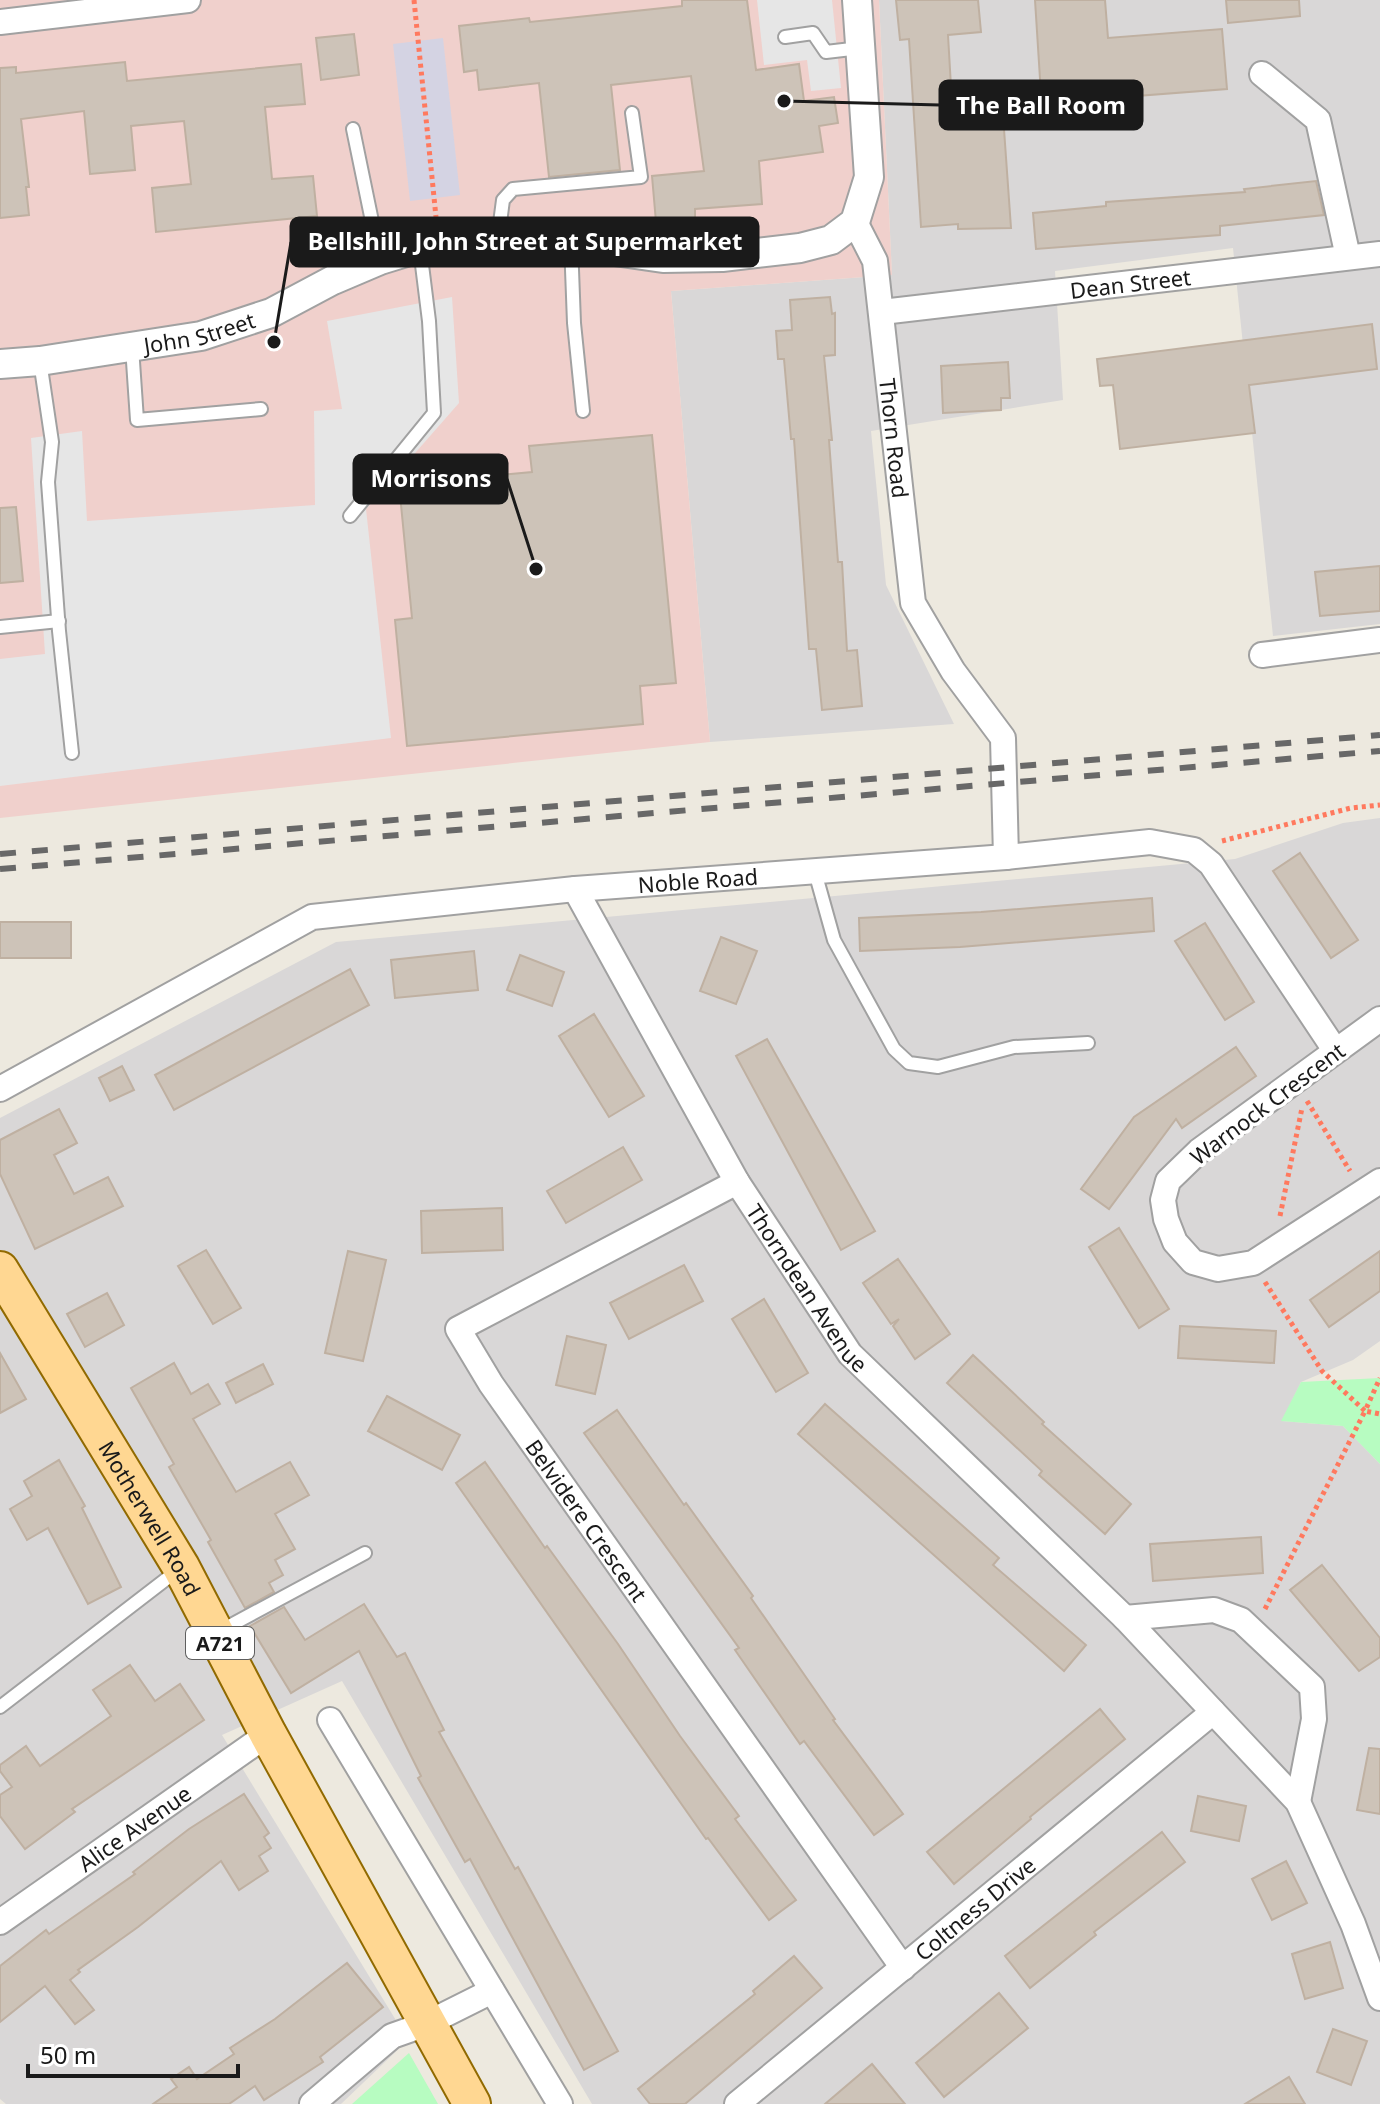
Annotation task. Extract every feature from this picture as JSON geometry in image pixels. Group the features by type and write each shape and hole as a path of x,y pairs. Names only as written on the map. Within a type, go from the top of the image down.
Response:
{"main road":[{"name":"Motherwell Road","path":"0,1270 181,1567 268,1734 472,2104"}],"street":[{"path":"0,22 188,0"},
{"path":"855,222 869,177 857,0"},
{"path":"1262,74 1318,120 1348,257"},
{"name":"John Street","path":"0,364 40,361 201,336 271,313 333,280 380,260 433,244 498,238 571,243 663,258 722,257 800,248 831,240 855,222"},
{"name":"Thorn Road","path":"855,222 875,261 913,603 953,671 1003,738 1006,857"},
{"name":"Dean Street","path":"882,312 1380,254"},
{"path":"1262,655 1380,640"},
{"name":"Noble Road","path":"0,1089 312,917 575,889 1006,857 1150,842 1194,850"},
{"path":"1194,850 1211,864 1335,1050"},
{"name":"Thorndean Avenue","path":"575,889 737,1182 850,1354 1125,1618 1298,1802 1353,1924 1380,1998"},
{"name":"Warnock Crescent","path":"1372,1186 1253,1263 1218,1269 1193,1262 1175,1242 1163,1200 1168,1181 1199,1151 1380,1019"},
{"name":"Belvidere Crescent","path":"737,1182 458,1329 491,1384 903,1968"},
{"path":"1125,1618 1214,1610 1241,1620 1312,1687 1314,1719 1298,1802"},
{"name":"Coltness Drive","path":"737,2104 1213,1712"},
{"path":"330,1720 560,2104"},
{"name":"Alice Avenue","path":"0,1922 268,1734"},
{"path":"312,2104 392,2036 426,2024 492,1991"}],"lane":[{"path":"785,37 813,33 826,52 860,48"},
{"path":"498,238 503,200 513,189 641,177 632,113"},
{"path":"353,129 380,260"},
{"path":"571,243 574,323 583,411"},
{"path":"350,516 434,413 429,321 433,244"},
{"path":"132,347 137,420 261,409"},
{"path":"40,361 52,442 48,482 72,753"},
{"path":"0,627 59,621"},
{"path":"815,872 834,940 894,1049 909,1063 938,1067 1014,1047 1088,1043"},
{"path":"216,1634 365,1553"},
{"path":"0,1707 181,1567"}],"path":[{"path":"414,0 436,220 433,244"},
{"path":"1194,850 1351,808 1380,805"},
{"path":"1305,1097 1372,1186"},
{"path":"1246,1624 1264,1612 1365,1411 1380,1414"}],"shaded area":[{"path":"0,0 879,0 892,275 671,291 710,742 0,818"},
{"path":"757,0 832,0 841,88 811,91 807,60 764,65"},
{"path":"879,0 1380,0 1380,624 1273,636 1233,248 1055,271 1063,400 871,431 886,585 954,724 710,742 671,291 892,275"},
{"path":"443,38 460,195 410,201 393,44"},
{"path":"452,297 459,403 366,509 391,738 0,786 0,659 45,654 31,438 82,431 87,521 315,505 314,411 342,409 327,321"},
{"path":"1380,818 1380,1341 1353,1360 1301,1382 1282,1421 1343,1426 1380,1464 1380,2104 592,2104 342,1681 222,1735 408,2040 341,2104 6,2104 0,2099 0,1118 336,942 1235,859 1343,823"}],"green space":[{"path":"1380,1378 1380,1464 1343,1426 1281,1421 1301,1382"},
{"path":"409,2053 438,2104 352,2104"}],"building":[{"path":"682,0 747,0 756,70 799,64 804,101 834,97 838,123 819,126 823,152 759,161 762,204 695,209 695,219 656,222 652,176 704,171 691,76 611,85 620,170 549,177 539,83 479,90 477,70 464,72 459,26 682,6"},
{"path":"896,0 978,0 981,32 948,35 952,104 1002,101 1011,228 958,229 958,224 921,227 909,39 900,40"},
{"path":"1035,0 1105,0 1108,38 1222,29 1227,89 1111,98 1112,106 1042,110"},
{"path":"1226,0 1299,0 1300,16 1228,23"},
{"path":"354,34 359,75 321,80 316,38"},
{"path":"125,62 127,81 301,64 305,104 265,107 272,179 313,176 317,216 156,232 152,188 191,184 184,121 131,126 135,170 90,174 84,111 21,119 29,215 0,218 0,68 16,67 16,73"},
{"path":"1316,181 1324,215 1220,226 1220,235 1036,249 1033,213 1106,206 1106,202 1245,192 1244,189"},
{"path":"830,297 832,314 835,313 835,355 824,356 838,562 842,562 847,651 857,650 862,706 822,710 816,649 809,649 794,439 791,439 784,359 778,359 776,331 792,330 790,300"},
{"path":"1372,324 1377,369 1249,385 1255,433 1120,449 1113,385 1100,386 1097,359"},
{"path":"1008,362 1010,398 1001,398 1001,410 943,413 941,366"},
{"path":"652,435 676,683 640,686 643,724 407,746 395,620 412,618 399,484 532,472 529,446"},
{"path":"16,507 23,581 0,583 0,508"},
{"path":"1380,566 1380,611 1320,616 1315,572"},
{"path":"1300,853 1358,940 1331,958 1273,871"},
{"path":"1152,898 1154,931 960,947 860,951 859,918"},
{"path":"0,922 71,922 71,958 0,958"},
{"path":"1205,923 1254,1002 1225,1020 1175,941"},
{"path":"721,937 757,951 736,1004 700,991"},
{"path":"474,951 478,990 395,998 391,960"},
{"path":"520,955 564,972 552,1006 507,990"},
{"path":"350,969 369,1005 174,1110 155,1075"},
{"path":"594,1014 644,1096 609,1117 559,1036"},
{"path":"767,1039 875,1231 841,1250 736,1056"},
{"path":"1236,1047 1256,1076 1182,1128 1176,1119 1109,1209 1081,1189 1134,1117"},
{"path":"122,1066 134,1090 110,1101 99,1078"},
{"path":"59,1109 77,1143 54,1155 74,1194 108,1177 123,1206 35,1249 0,1174 0,1140"},
{"path":"623,1147 642,1180 566,1223 547,1191"},
{"path":"502,1208 503,1250 422,1253 421,1211"},
{"path":"1119,1228 1169,1309 1139,1328 1089,1247"},
{"path":"206,1250 241,1308 213,1324 178,1266"},
{"path":"348,1251 386,1260 363,1361 325,1353"},
{"path":"1380,1251 1380,1291 1329,1327 1310,1300"},
{"path":"898,1259 950,1334 915,1359 893,1326 899,1319 891,1324 863,1283"},
{"path":"684,1265 703,1301 629,1339 610,1303"},
{"path":"107,1293 124,1325 85,1347 67,1314"},
{"path":"764,1299 808,1373 776,1392 732,1319"},
{"path":"1180,1326 1276,1331 1274,1363 1178,1358"},
{"path":"567,1336 606,1345 595,1394 556,1385"},
{"path":"0,1353 26,1399 0,1413"},
{"path":"973,1355 1044,1422 1042,1424 1131,1504 1105,1534 1039,1475 1042,1471 947,1383"},
{"path":"174,1363 191,1394 208,1384 220,1404 193,1419 236,1492 290,1462 309,1495 275,1514 295,1549 275,1560 283,1575 269,1583 274,1592 245,1608 169,1467 174,1464 131,1388"},
{"path":"263,1364 273,1384 236,1403 226,1383"},
{"path":"387,1396 460,1435 442,1470 368,1431"},
{"path":"825,1404 999,1558 993,1565 1086,1645 1064,1671 798,1434"},
{"path":"617,1410 753,1596 751,1598 833,1720 903,1814 874,1835 804,1741 800,1744 735,1650 739,1648 584,1433"},
{"path":"59,1460 85,1506 82,1508 121,1587 88,1604 48,1528 27,1540 10,1509 32,1496 24,1481"},
{"path":"485,1462 618,1644 739,1816 735,1819 796,1900 769,1920 706,1839 456,1483"},
{"path":"1261,1537 1263,1573 1153,1581 1150,1544"},
{"path":"1322,1565 1380,1638 1380,1657 1359,1671 1290,1590"},
{"path":"364,1604 397,1657 405,1653 444,1730 439,1732 515,1869 518,1867 618,2051 584,2070 470,1859 465,1862 418,1778 421,1776 359,1651 291,1693 250,1626 284,1607 305,1640"},
{"path":"130,1665 155,1701 180,1684 204,1720 72,1809 75,1812 25,1849 0,1816 0,1795 12,1787 0,1771 0,1765 26,1746 40,1766 111,1716 93,1690"},
{"path":"1100,1709 1125,1739 954,1884 927,1852"},
{"path":"1369,1748 1380,1749 1380,1814 1357,1810"},
{"path":"244,1794 269,1833 264,1837 271,1848 259,1856 268,1871 239,1890 221,1861 78,1970 80,1972 70,1980 94,2010 75,2024 45,1986 0,2022 0,1966 46,1930 49,1934 135,1874 133,1872 189,1829"},
{"path":"1198,1796 1246,1806 1239,1841 1191,1831"},
{"path":"1162,1832 1185,1862 1094,1932 1096,1935 1030,1988 1005,1956"},
{"path":"1286,1861 1307,1903 1272,1920 1252,1879"},
{"path":"1330,1942 1343,1988 1305,1999 1292,1954"},
{"path":"794,1956 822,1988 685,2104 650,2104 638,2089 755,1994 753,1991"},
{"path":"347,1963 383,2007 320,2057 323,2062 264,2100 255,2086 229,2104 153,2104 177,2087 171,2079 189,2067 197,2079 234,2054 230,2048 275,2019"},
{"path":"999,1993 1028,2028 944,2097 916,2063"},
{"path":"1333,2029 1367,2041 1351,2085 1317,2072"},
{"path":"872,2064 905,2104 825,2104"},
{"path":"1289,2077 1305,2104 1245,2104"}],"railway":[{"path":"0,854 1380,735"},
{"path":"0,869 1380,751"}],"place":[{"name":"The Ball Room","path":"784,101"},
{"name":"Bellshill, John Street at Supermarket","path":"274,342"},
{"name":"Morrisons","path":"536,569"}]}
